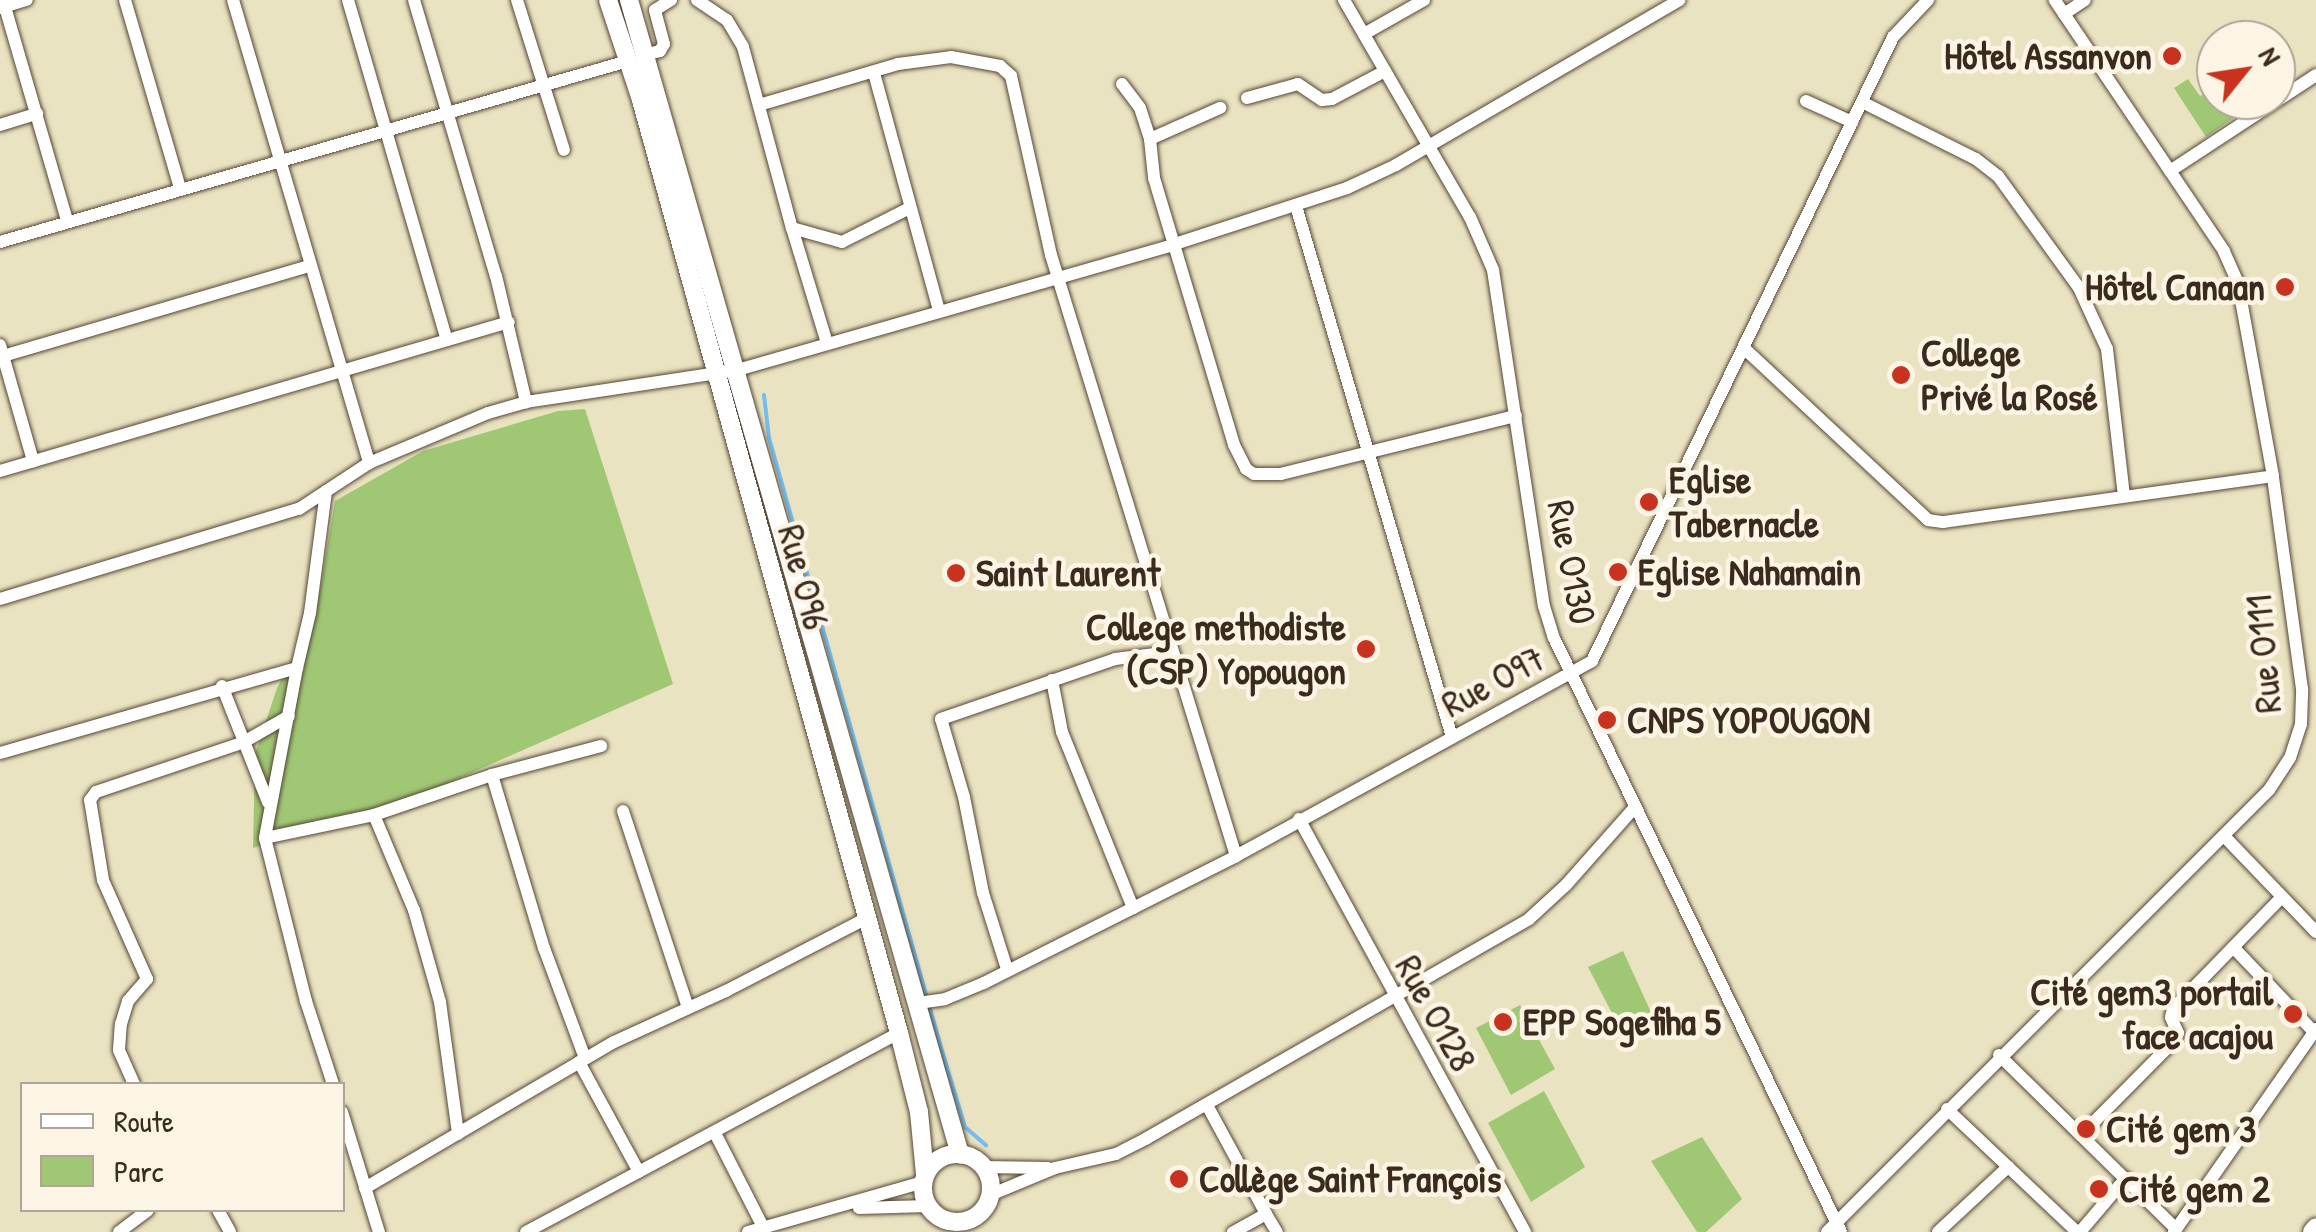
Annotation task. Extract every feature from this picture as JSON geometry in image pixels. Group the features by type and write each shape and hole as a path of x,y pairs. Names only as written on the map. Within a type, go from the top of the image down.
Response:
{"main road":[{"name":"Rue O96","path":"608,0 636,58 737,370 960,1154"},
{"name":"Rue O96","path":"628,0 636,58 716,374 919,1112 924,1178"},
{"path":"988,1201 973,1218 951,1227 928,1206 924,1178 936,1160 960,1154 983,1167 988,1201 988,1232"}],"street":[{"path":"27,0 2,5 66,222"},
{"path":"125,0 180,188"},
{"path":"233,0 368,463"},
{"path":"348,0 447,340"},
{"path":"414,0 509,322 526,402"},
{"path":"517,0 564,150"},
{"path":"0,242 660,51 664,44 655,10 671,0"},
{"path":"697,0 727,20 742,47 827,343"},
{"name":"Rue O130","path":"1344,0 1482,241 1493,270 1544,606 1571,673 1835,1229"},
{"path":"1364,34 1424,0"},
{"path":"0,598 287,513 368,463 454,425 526,402 737,370 1296,206 1371,179 1679,0"},
{"name":"Rue O97","path":"918,1003 962,992 1236,856 1571,673 1597,654 1894,38 1928,0"},
{"name":"Rue O111","path":"1835,1229 1999,1055 2269,790 2290,758 2301,724 2302,690 2273,476 2238,282 2224,251 2055,0"},
{"path":"2064,14 2084,0"},
{"path":"759,105 898,64 955,57 1007,71 1050,255 1060,276 1236,856"},
{"path":"1247,98 1298,84 1322,100 1332,99 1384,71"},
{"path":"874,73 888,109 910,208 939,310"},
{"path":"2170,170 2316,75"},
{"path":"1122,84 1140,108 1150,139 1154,178 1234,445 1246,469 1254,474 1281,474 1516,416"},
{"path":"1806,100 1852,122"},
{"path":"1862,102 1976,159 1998,176 2079,288 2107,349 2124,495"},
{"path":"1150,139 1220,108"},
{"path":"0,126 36,114"},
{"path":"1296,206 1452,737"},
{"path":"792,228 842,242 910,208"},
{"path":"34,461 2,350 309,266"},
{"path":"0,471 509,322"},
{"path":"1746,350 1928,520 1942,522 2273,476"},
{"path":"326,490 308,626 268,802 265,838 306,1001 332,1082"},
{"path":"1008,969 983,893 964,797 941,718 1115,658 1172,652"},
{"path":"0,753 222,686 297,668"},
{"path":"1052,680 1062,732 1132,908"},
{"path":"222,686 268,802"},
{"path":"133,1082 119,1050 121,1024 128,1001 146,978 103,880 90,800 96,792 242,742 289,716"},
{"path":"265,838 374,816 492,775 601,746"},
{"path":"492,775 582,1060 639,1172"},
{"path":"988,1201 1056,1168 1116,1154 1208,1106 1551,902 1635,807"},
{"path":"623,811 688,1007"},
{"path":"374,816 414,910 440,1002 458,1134"},
{"name":"Rue O128","path":"1299,819 1392,996 1525,1232"},
{"path":"2224,836 2316,932"},
{"path":"2082,1135 2174,1041 2178,1033 2171,1017 2173,1009 2282,897"},
{"path":"365,1188 582,1060 867,918"},
{"path":"1999,1055 2175,1230 2315,1031 2233,947"},
{"path":"526,1232 899,1033"},
{"path":"1208,1106 1277,1232"},
{"path":"1947,1110 2079,1232 2126,1178"},
{"path":"345,1122 379,1232"},
{"path":"715,1133 763,1227"},
{"path":"983,1167 1056,1168"},
{"path":"1938,1232 2008,1167"},
{"path":"748,1232 924,1178"},
{"path":"827,1210 928,1206"},
{"path":"119,1232 145,1212"},
{"path":"1234,1232 1266,1214"}],"green space":[{"path":"2188,79 2196,90 2196,120 2230,120 2206,137 2174,88"},
{"path":"585,409 673,684 437,788 253,848 255,754 277,688 316,613 335,501 423,451 558,411"},
{"path":"1623,951 1656,1023 1626,1040 1588,967"},
{"path":"1520,1005 1555,1069 1511,1095 1476,1028"},
{"path":"1544,1091 1585,1167 1531,1202 1488,1123"},
{"path":"1702,1137 1742,1199 1706,1232 1697,1232 1651,1161"}],"waterway":[{"path":"764,395 769,438 940,1044 965,1127 986,1145"}],"place":[{"name":"Hôtel Assanvon","path":"2172,56"},
{"name":"Hôtel Canaan","path":"2285,287"},
{"name":"College Privé la Rosé","path":"1901,375"},
{"name":"Eglise Tabernacle","path":"1649,502"},
{"name":"Eglise Nahamain","path":"1618,572"},
{"name":"Saint Laurent","path":"956,573"},
{"name":"College methodiste (CSP) Yopougon","path":"1366,649"},
{"name":"CNPS YOPOUGON","path":"1607,720"},
{"name":"Cité gem3 portail face acajou","path":"2293,1014"},
{"name":"EPP Sogefiha 5","path":"1503,1022"},
{"name":"Cité gem 3","path":"2086,1129"},
{"name":"Collège Saint François","path":"1179,1179"},
{"name":"Cité gem 2","path":"2099,1189"}]}
